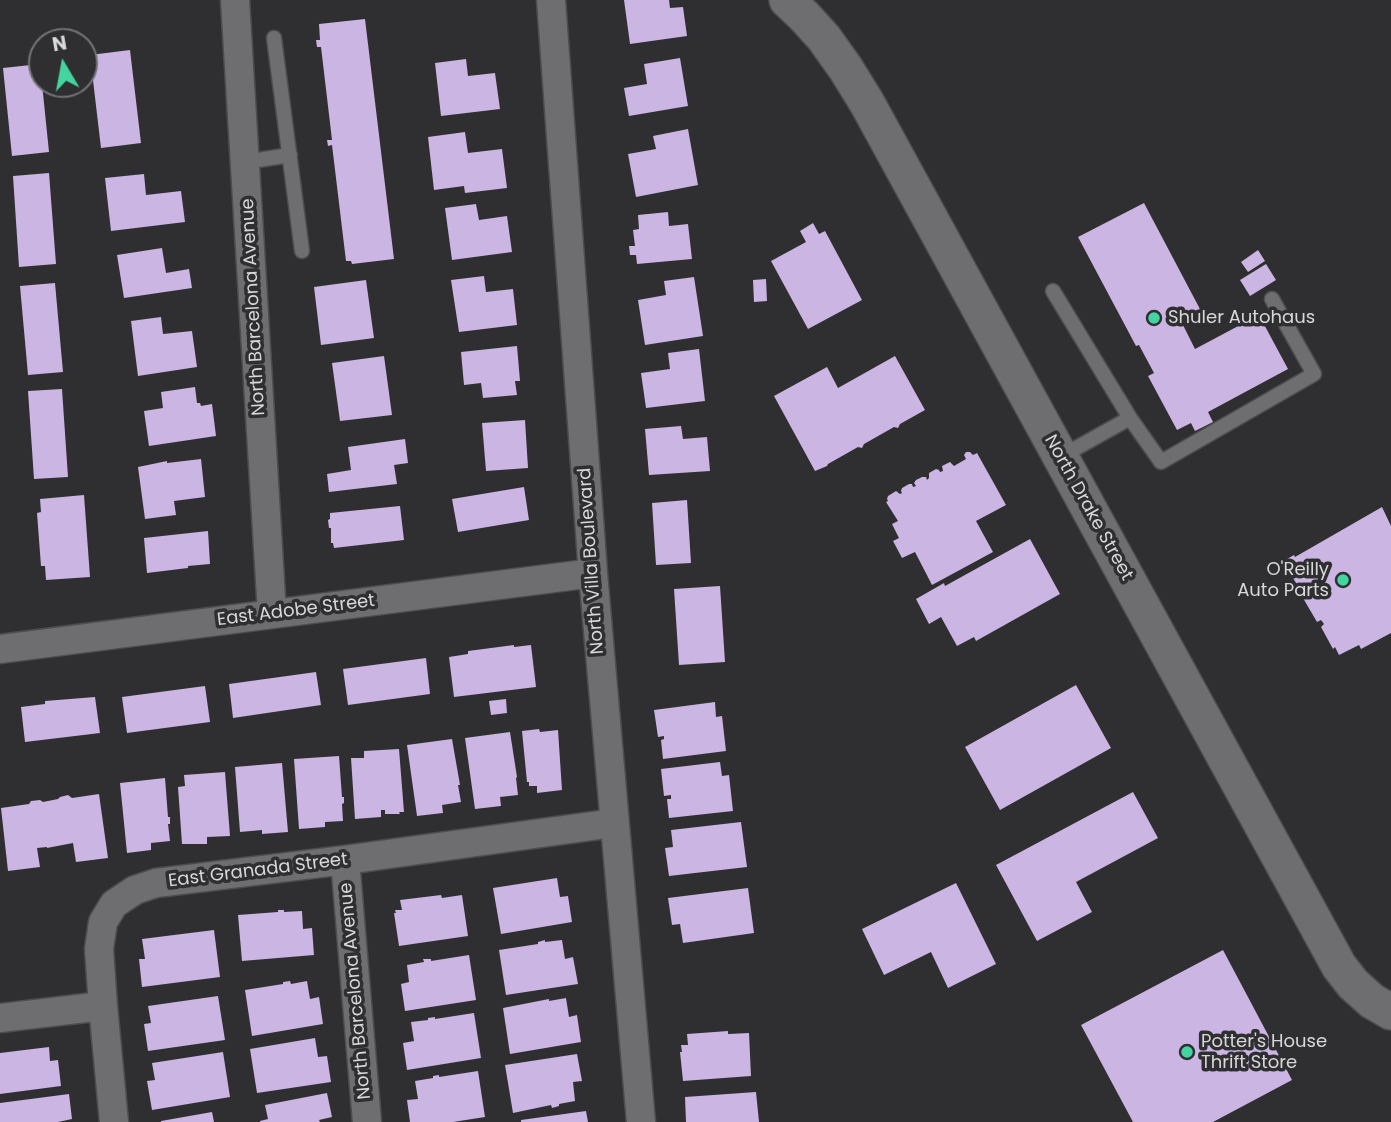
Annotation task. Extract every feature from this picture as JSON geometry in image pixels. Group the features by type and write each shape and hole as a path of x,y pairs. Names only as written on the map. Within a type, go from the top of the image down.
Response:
{"street":[{"name":"North Barcelona Avenue","path":"235,0 272,614"},
{"name":"North Villa Boulevard","path":"551,0 593,573 641,1122"},
{"name":"North Drake Street","path":"787,0 817,31 846,69 1339,966 1353,984 1385,1012"},
{"name":"East Adobe Street","path":"0,649 593,573"},
{"name":"East Granada Street","path":"114,1122 99,949 103,922 114,904 135,890 156,884 614,822"},
{"name":"North Barcelona Avenue","path":"345,860 367,1122"},
{"path":"0,1018 103,1006"}],"lane":[{"path":"274,38 302,251"},
{"path":"245,162 290,155"},
{"path":"1053,291 1129,418 1161,462 1314,374 1272,299"},
{"path":"1060,457 1129,418"}],"building":[{"path":"624,0 669,0 670,8 683,7 687,36 630,44"},
{"path":"365,19 394,259 352,264 351,261 346,261 332,145 328,146 327,140 332,140 321,47 317,47 316,40 320,40 319,24"},
{"path":"130,50 141,143 101,148 95,98 98,98 98,54"},
{"path":"680,58 688,106 629,116 624,88 647,84 644,64"},
{"path":"466,59 468,76 495,73 500,109 441,116 435,63"},
{"path":"28,65 28,98 43,98 49,152 12,156 3,68"},
{"path":"688,129 698,185 636,197 628,154 656,149 653,136"},
{"path":"465,132 468,153 502,149 507,188 465,193 464,186 434,190 428,137"},
{"path":"49,173 56,264 19,267 13,176"},
{"path":"144,174 146,195 181,191 185,222 111,231 105,178"},
{"name":"Shuler Autohaus","path":"1144,203 1201,311 1181,321 1195,349 1259,315 1288,369 1208,412 1213,422 1195,431 1191,423 1177,430 1148,376 1154,373 1139,345 1136,346 1078,237"},
{"path":"476,204 479,220 507,216 512,252 452,260 445,208"},
{"path":"668,212 669,226 688,224 692,259 637,264 636,255 630,255 629,246 635,246 633,230 639,229 638,215"},
{"path":"813,223 819,234 825,231 862,300 808,329 771,261 806,242 800,231"},
{"path":"162,248 166,273 189,269 192,288 124,298 117,255"},
{"path":"1258,250 1265,261 1248,272 1241,262"},
{"path":"1266,264 1276,280 1250,296 1240,280"},
{"path":"484,276 486,292 513,289 517,325 459,332 451,280"},
{"path":"694,277 703,336 645,345 638,300 666,295 664,281"},
{"path":"766,279 767,301 754,302 753,280"},
{"path":"366,280 374,338 321,345 314,287"},
{"path":"55,283 63,372 28,375 20,286"},
{"path":"161,317 163,334 192,331 197,367 138,376 131,321"},
{"path":"517,346 520,381 515,381 517,395 483,398 481,383 464,385 461,352"},
{"path":"699,349 705,401 646,408 641,373 670,369 668,353"},
{"path":"384,356 392,415 340,421 332,363"},
{"path":"895,356 925,410 900,424 898,428 894,427 864,444 862,448 858,447 815,471 774,396 827,367 838,388"},
{"path":"195,387 197,403 201,406 212,404 216,436 149,446 144,411 163,408 161,392"},
{"path":"62,389 68,477 34,479 28,391"},
{"path":"525,420 528,468 486,471 482,423"},
{"path":"681,426 683,439 707,437 710,471 649,475 645,429"},
{"path":"405,439 408,463 394,465 397,484 329,492 327,474 351,470 348,447"},
{"path":"966,452 973,455 977,453 1006,505 976,521 993,552 932,585 915,552 902,558 893,541 899,538 892,524 898,521 886,502 888,496 896,491 902,493 902,488 909,484 916,486 916,480 926,477 927,480 929,473 936,469 943,471 942,466 950,462 954,466 966,459"},
{"path":"201,459 205,497 174,501 176,515 145,519 138,467 167,461"},
{"path":"524,487 529,520 458,532 452,499"},
{"path":"84,495 90,577 46,580 45,566 41,566 37,513 41,512 40,499"},
{"path":"687,500 691,563 656,565 652,503"},
{"path":"400,506 404,540 334,548 331,543 328,520 330,513"},
{"name":"O'Reilly Auto Parts","path":"1382,507 1391,526 1391,633 1361,649 1359,645 1339,655 1321,627 1324,624 1321,620 1317,622 1303,598 1307,596 1304,591 1301,592 1288,569 1291,567 1287,559"},
{"path":"208,531 210,564 147,573 144,538"},
{"path":"1030,539 1060,594 976,641 974,637 957,646 941,617 929,624 916,599"},
{"path":"720,586 725,662 679,665 674,589"},
{"path":"531,645 536,687 454,697 449,657 468,654 468,651"},
{"path":"426,658 430,694 348,705 343,669"},
{"path":"316,672 321,705 233,718 229,684"},
{"path":"1076,685 1111,748 1000,810 965,747"},
{"path":"205,686 210,722 127,733 122,697"},
{"path":"95,697 100,733 25,742 21,707 45,704 45,701"},
{"path":"506,699 507,713 491,715 489,701"},
{"path":"715,702 716,717 722,716 726,751 663,759 661,740 664,736 658,737 654,710"},
{"path":"539,729 540,732 558,730 562,790 537,793 537,786 529,786 527,782 522,731"},
{"path":"510,732 518,795 500,797 501,806 475,809 465,738"},
{"path":"452,739 461,802 442,805 443,813 417,816 407,745"},
{"path":"399,749 404,812 385,814 385,810 381,810 381,817 355,819 351,758 364,758 364,751"},
{"path":"339,756 344,797 343,821 325,822 325,827 299,829 294,759"},
{"path":"720,762 722,776 729,775 733,811 669,818 667,799 671,799 671,795 664,796 661,769"},
{"path":"282,763 288,832 240,832 235,767"},
{"path":"225,772 230,836 207,837 207,844 182,844 178,787 185,786 184,775"},
{"path":"165,778 170,841 151,843 151,850 127,853 120,783"},
{"path":"1133,792 1158,838 1076,882 1092,912 1037,941 996,865"},
{"path":"99,794 108,858 76,862 73,843 37,848 40,867 8,871 1,808 29,804 31,801 43,802 68,795 72,798"},
{"path":"741,822 747,867 669,876 665,848 673,847 671,830"},
{"path":"557,878 560,897 568,896 572,922 501,934 493,888"},
{"path":"956,883 996,964 948,988 931,952 884,975 862,929"},
{"path":"748,888 754,933 683,943 680,924 672,925 668,898"},
{"path":"441,895 442,898 462,895 468,936 399,946 394,913 395,910 402,910 400,900"},
{"path":"278,910 302,911 303,929 312,928 314,955 242,961 238,915"},
{"path":"214,930 220,977 142,987 139,959 145,959 142,939"},
{"path":"545,940 562,940 565,959 573,957 578,984 506,995 499,950 538,944"},
{"name":"Potter's House Thrift Store","path":"1223,950 1292,1080 1213,1122 1133,1122 1081,1025"},
{"path":"469,955 476,1000 405,1011 401,984 409,982 407,965 424,962 423,959 431,961"},
{"path":"290,981 291,984 307,981 310,999 319,997 323,1024 252,1036 245,990"},
{"path":"218,996 225,1040 148,1051 144,1024 151,1023 148,1006"},
{"path":"566,998 569,1017 577,1015 581,1042 510,1054 503,1008"},
{"path":"474,1013 481,1058 407,1070 403,1043 414,1041 411,1022"},
{"path":"728,1031 728,1034 749,1033 751,1076 683,1081 680,1052 681,1045 688,1045 687,1034"},
{"path":"315,1038 318,1057 327,1056 331,1082 257,1093 250,1049"},
{"path":"49,1047 50,1061 58,1060 61,1086 0,1094 0,1053"},
{"path":"223,1052 230,1097 152,1110 147,1081 155,1080 152,1063"},
{"path":"577,1054 582,1081 573,1082 575,1101 552,1108 551,1105 513,1113 505,1065"},
{"path":"478,1071 485,1117 453,1122 410,1122 407,1100 418,1099 415,1081 439,1075"},
{"path":"756,1092 759,1122 686,1122 685,1097"},
{"path":"327,1093 332,1117 319,1120 320,1122 260,1122 268,1119 265,1105"},
{"path":"69,1094 72,1119 58,1122 0,1122 0,1103"},
{"path":"586,1111 588,1122 521,1122 521,1120"},
{"path":"212,1112 214,1122 161,1122 161,1121"}],"place":[{"name":"Shuler Autohaus","path":"1154,318"},
{"name":"O'Reilly Auto Parts","path":"1343,580"},
{"name":"Potter's House Thrift Store","path":"1187,1052"}]}
